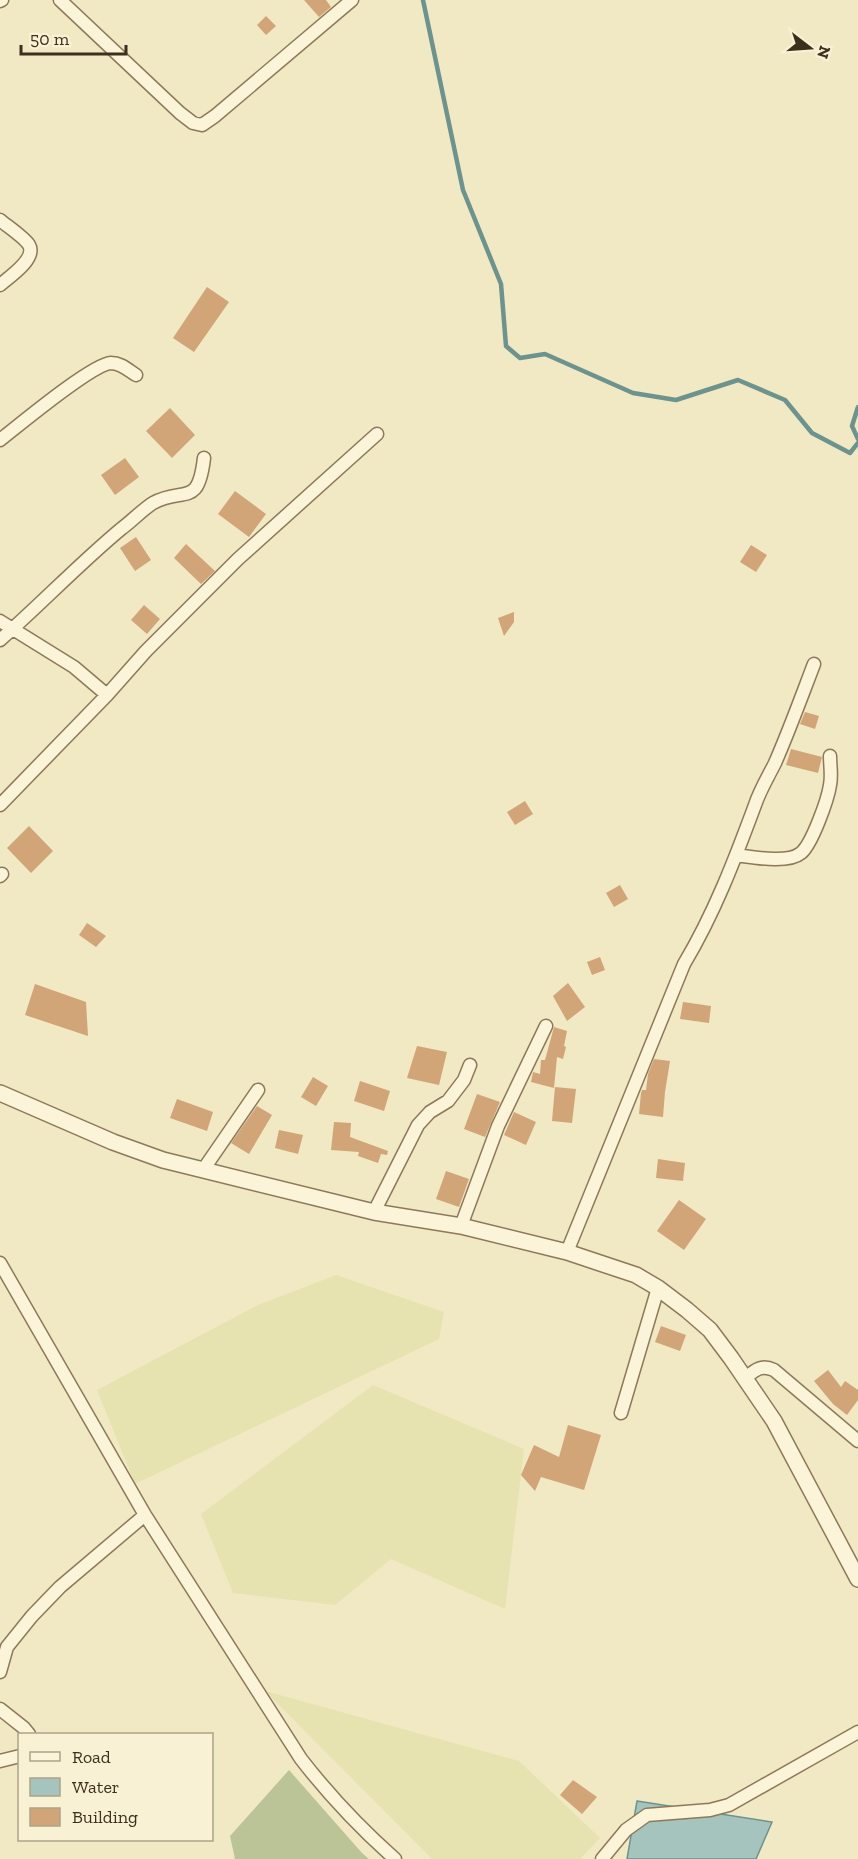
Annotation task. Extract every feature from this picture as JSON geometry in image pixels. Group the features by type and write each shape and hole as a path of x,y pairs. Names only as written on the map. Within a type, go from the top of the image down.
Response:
{"street":[{"path":"60,0 180,113 193,123 202,125 352,0"},
{"path":"0,220 29,244 30,251 27,261 0,285"},
{"path":"0,440 78,381 108,363 118,363 136,375"},
{"path":"0,805 107,695 146,651 238,559 378,434"},
{"path":"0,640 104,543 152,504 189,494 196,488 201,477 204,458"},
{"path":"0,621 74,667 107,695"},
{"path":"567,1252 684,964 707,926 813,664"},
{"path":"736,855 769,859 801,854 812,836 825,805 831,783 830,756"},
{"path":"461,1226 498,1126 546,1026"},
{"path":"374,1212 418,1125 430,1113 448,1101 464,1080 470,1065"},
{"path":"204,1170 258,1090"},
{"path":"0,1093 113,1142 163,1160 374,1212 461,1226 567,1252 636,1275 658,1288 710,1330 774,1421 858,1579"},
{"path":"0,1263 145,1515 301,1759 326,1791 369,1836 395,1859"},
{"path":"621,1413 658,1288"},
{"path":"744,1379 761,1366 774,1370 858,1441"},
{"path":"0,1672 7,1647 32,1616 60,1587 145,1515"},
{"path":"0,1709 28,1733"},
{"path":"602,1859 626,1830 647,1815 711,1810 729,1805 858,1732"},
{"path":"0,1761 18,1756"}],"shaded area":[{"path":"336,1275 444,1312 439,1339 135,1484 97,1390 258,1305"},
{"path":"373,1385 524,1449 505,1609 391,1559 335,1605 233,1593 201,1514"},
{"path":"265,1691 519,1761 600,1838 580,1859 432,1859"}],"green space":[{"path":"289,1770 369,1859 235,1859 230,1836"}],"water":[{"path":"637,1801 772,1822 756,1859 627,1859"}],"building":[{"path":"304,0 326,0 331,7 319,17"},
{"path":"266,16 276,26 266,35 257,25"},
{"path":"207,287 229,302 194,352 173,338"},
{"path":"170,408 195,435 172,458 146,431"},
{"path":"125,458 139,477 115,495 101,475"},
{"path":"235,491 266,514 249,537 218,514"},
{"path":"136,537 151,560 135,571 120,548"},
{"path":"186,544 215,571 201,584 174,558"},
{"path":"751,545 767,555 756,572 740,562"},
{"path":"144,605 160,619 147,634 131,620"},
{"path":"514,612 514,622 504,636 498,618"},
{"path":"805,712 819,716 815,729 800,724"},
{"path":"791,749 822,757 818,773 786,765"},
{"path":"525,801 533,814 515,825 507,812"},
{"path":"29,826 53,851 31,873 7,848"},
{"path":"620,885 628,899 614,907 606,893"},
{"path":"87,923 106,936 96,947 79,935"},
{"path":"600,957 605,970 592,975 587,962"},
{"path":"568,983 585,1007 567,1021 553,996"},
{"path":"35,984 86,1002 88,1036 25,1015"},
{"path":"683,1002 711,1006 709,1023 680,1019"},
{"path":"554,1027 567,1031 563,1059 557,1057 554,1088 531,1082 533,1072 540,1074 541,1060 545,1060"},
{"path":"417,1046 447,1052 439,1085 407,1078"},
{"path":"654,1059 670,1061 663,1117 639,1114 641,1093 642,1090 646,1090 648,1074"},
{"path":"313,1077 328,1086 316,1106 301,1097"},
{"path":"360,1081 390,1091 384,1111 354,1101"},
{"path":"555,1087 576,1089 572,1123 552,1121"},
{"path":"477,1094 500,1102 485,1137 464,1129"},
{"path":"177,1099 213,1112 207,1131 170,1118"},
{"path":"257,1106 272,1115 249,1154 231,1143"},
{"path":"514,1112 536,1122 526,1145 504,1135"},
{"path":"334,1122 351,1123 350,1137 388,1151 387,1155 381,1154 378,1163 358,1156 359,1152 331,1150"},
{"path":"279,1130 303,1135 298,1154 275,1148"},
{"path":"658,1159 685,1163 683,1181 656,1178"},
{"path":"446,1171 469,1179 459,1207 436,1199"},
{"path":"679,1200 706,1219 684,1250 657,1231"},
{"path":"661,1326 686,1335 680,1351 655,1342"},
{"path":"828,1370 841,1387 845,1381 858,1390 858,1400 847,1415 833,1404 814,1381"},
{"path":"568,1425 601,1435 584,1490 541,1477 535,1491 521,1475 534,1445 559,1457"},
{"path":"573,1780 597,1797 582,1814 560,1795"}],"waterway":[{"path":"423,0 463,190 501,284 506,346 520,358 545,354 633,393 676,400 738,380 785,400 812,433 850,453 858,443"},
{"path":"858,407 852,426 858,439"}]}
